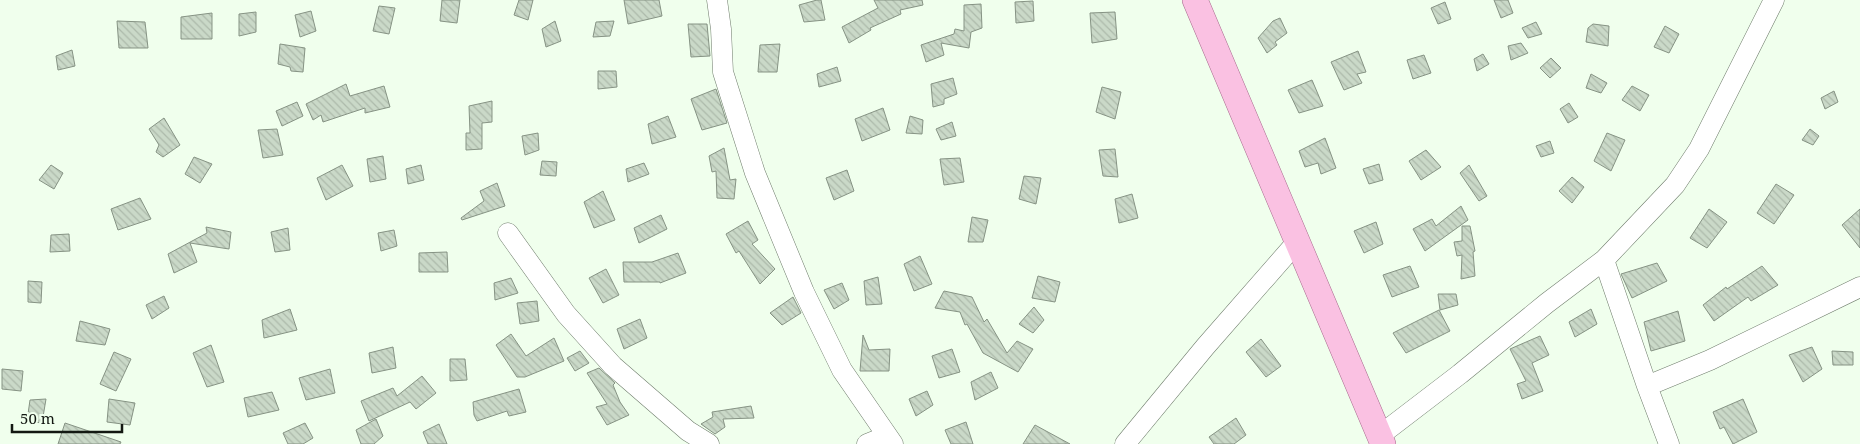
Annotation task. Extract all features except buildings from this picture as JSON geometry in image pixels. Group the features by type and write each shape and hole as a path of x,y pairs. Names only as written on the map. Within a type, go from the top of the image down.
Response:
{"main road":[{"path":"1194,0 1381,440"}],"street":[{"path":"1381,440 1547,303 1604,260 1675,185 1694,157 1720,110 1774,0"},
{"path":"718,6 723,72 755,173 804,292 842,370 890,440 866,444"},
{"path":"508,234 566,314 613,366 688,431 709,444"},
{"path":"1125,444 1296,243"},
{"path":"1604,260 1669,444"},
{"path":"1647,386 1710,360 1860,286"}]}
